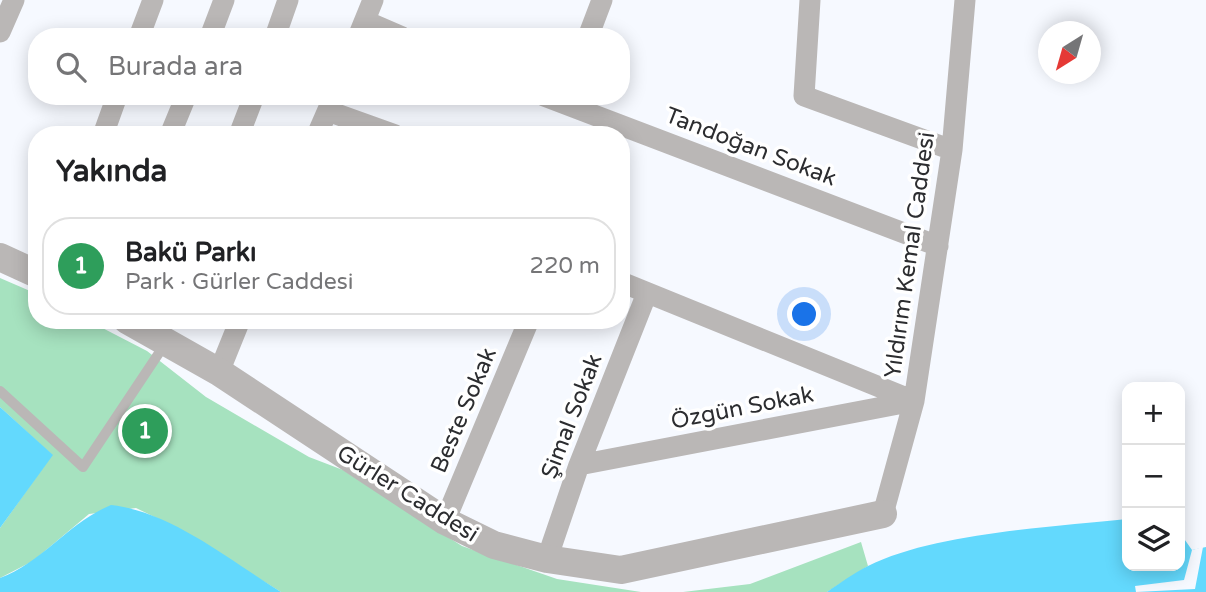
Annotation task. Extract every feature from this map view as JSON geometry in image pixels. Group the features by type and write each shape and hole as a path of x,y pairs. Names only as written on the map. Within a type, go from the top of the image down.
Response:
{"street":[{"path":"0,32 15,0"},
{"path":"142,28 153,0"},
{"path":"213,28 224,0"},
{"path":"278,28 288,0"},
{"path":"361,28 373,0"},
{"path":"591,28 602,0"},
{"path":"810,0 804,96 952,150"},
{"name":"Yıldırım Kemal Caddesi","path":"883,514 914,401 952,150 965,0"},
{"path":"106,126 114,105"},
{"path":"174,126 182,105"},
{"path":"242,126 251,105"},
{"path":"321,126 331,105"},
{"path":"333,105 376,126"},
{"name":"Tandoğan Sokak","path":"568,105 605,126"},
{"name":"Tandoğan Sokak","path":"630,135 938,246"},
{"path":"0,257 28,270"},
{"path":"630,286 914,401"},
{"name":"Şimal Sokak","path":"547,559 579,465 648,293"},
{"name":"Gürler Caddesi","path":"143,329 219,372 445,521 494,545 547,559 621,570 883,514"},
{"path":"219,372 236,329"},
{"name":"Beste Sokak","path":"445,521 525,329"},
{"name":"Özgün Sokak","path":"579,465 914,401"}],"lane":[{"path":"0,391 83,467 166,342"}],"green space":[{"path":"0,278 28,290 28,329 104,329 147,351 206,397 309,457 343,470 462,546 557,579 641,592 281,592 173,526 136,508 89,514 33,561 0,578 0,528 52,455 0,407"},
{"path":"861,542 868,566 827,592 683,592 750,584"}],"water":[{"path":"0,407 53,455 0,528"},
{"path":"111,505 134,509 178,527 281,592 0,592 0,578 30,562 82,521"},
{"path":"1122,520 1122,571 1185,571 1185,540 1192,550 1206,547 1206,592 827,592 868,566 895,555 959,539"}],"pier":[{"path":"1203,547 1195,589 1136,592 1135,586 1184,580 1192,550"}],"place":[{"name":"Bakü Parkı","path":"145,431"}]}
